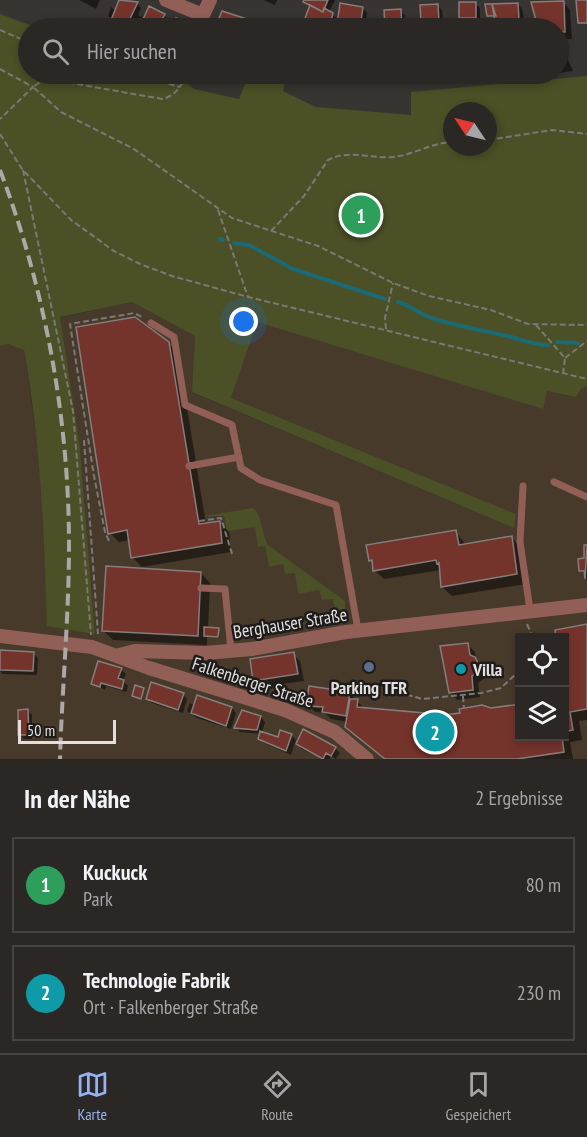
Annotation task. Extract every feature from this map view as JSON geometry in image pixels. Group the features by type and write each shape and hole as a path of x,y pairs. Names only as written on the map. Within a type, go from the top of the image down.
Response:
{"street":[{"path":"166,0 203,15"},
{"path":"201,18 210,0"},
{"name":"Berghauser Straße","path":"0,636 96,648 118,655 135,651 231,650 358,630 587,605"},
{"name":"Falkenberger Straße","path":"118,655 148,668 321,723 362,758"}],"lane":[{"path":"151,322 174,337 185,405 232,425 241,468 260,480 336,505 358,630"},
{"path":"189,466 239,457"},
{"path":"554,482 587,496"},
{"path":"523,486 520,542 530,610"},
{"path":"201,588 225,589 231,650"}],"path":[{"path":"0,30 18,38"},
{"path":"0,69 18,79"},
{"path":"28,84 61,112 134,149 218,210 241,222 318,246 393,283 438,298 491,310 536,325 587,325"},
{"path":"0,119 38,84"},
{"path":"75,84 156,99 171,96 182,84"},
{"path":"169,84 180,87"},
{"path":"497,139 552,130 587,134"},
{"path":"0,134 22,169 71,220 114,251 172,276 248,297 587,379"},
{"path":"271,231 304,196 328,160 354,154 391,157 443,143"},
{"path":"22,169 73,411 96,648"},
{"path":"218,210 248,297"},
{"path":"386,329 385,318 393,283"},
{"path":"109,541 105,532 94,476 70,324 134,313 151,322"},
{"path":"536,325 565,358"},
{"path":"563,374 565,358 587,341"},
{"path":"84,440 96,648"},
{"path":"198,521 221,518 233,557"},
{"path":"398,692 422,699 463,696 501,688 515,674"},
{"path":"463,696 464,708"}],"shaded area":[{"path":"132,302 195,336 193,393 514,528 516,514 231,398 256,322 543,408 547,391 576,397 582,388 587,387 587,759 0,759 0,346 8,344 24,349 43,486 95,634 80,448 59,318"}],"green space":[{"path":"0,14 18,21 18,84 186,84 194,89 239,99 245,84 285,84 283,91 316,107 411,115 411,92 499,84 569,84 569,78 587,76 587,387 582,388 576,397 547,391 543,409 257,322 231,398 516,514 514,528 192,392 195,336 132,302 60,317 80,448 95,634 47,626 38,454 24,350 8,344 0,346"},
{"path":"253,508 258,515 268,545 345,601 345,617 342,622 337,622 333,599 322,600 319,590 298,594 295,573 285,574 283,564 269,567 265,546 258,547 255,527 227,531 224,516 198,517"}],"building":[{"path":"119,0 138,2 130,18 112,18"},
{"path":"304,0 328,0 323,12 303,2"},
{"path":"576,0 587,0 587,23 578,23"},
{"path":"564,1 565,18 535,18 531,2"},
{"path":"459,2 476,2 476,18 459,18"},
{"path":"340,3 363,7 361,18 338,18"},
{"path":"518,3 519,18 494,18 492,4"},
{"path":"438,4 439,18 421,18 420,5"},
{"path":"485,4 492,4 496,16 487,16"},
{"path":"310,5 323,12 324,8 333,13 332,18 305,18"},
{"path":"149,6 165,14 163,18 144,18"},
{"path":"401,9 402,18 384,18 384,10"},
{"path":"222,11 244,18 219,18"},
{"path":"135,317 169,342 199,524 220,521 222,543 131,558 127,530 108,534 76,327"},
{"path":"456,530 459,545 512,536 517,574 441,587 439,563 437,564 436,560 373,571 372,560 369,561 366,545"},
{"path":"584,545 587,545 585,579 584,571 579,571 578,559 584,558"},
{"path":"106,566 201,572 198,636 102,631"},
{"path":"587,624 587,709 570,712 573,730 569,731 569,633 555,633 555,630"},
{"path":"204,627 219,628 218,637 204,636"},
{"name":"Villa","path":"468,643 470,655 475,657 478,663 478,671 472,676 473,690 449,693 440,646"},
{"path":"0,650 34,652 33,671 0,670"},
{"path":"294,652 298,674 253,681 250,659"},
{"path":"98,661 122,668 118,678 124,680 122,689 101,683 100,687 91,684"},
{"path":"151,682 184,693 178,710 146,699"},
{"path":"135,685 144,688 141,699 132,696"},
{"path":"309,686 350,692 346,716 322,712 323,707 306,706"},
{"path":"197,695 232,707 226,726 191,713"},
{"path":"350,699 358,699 357,707 425,713 426,717 460,713 459,709 482,705 491,708 515,705 515,741 563,741 564,752 517,759 385,759 345,727"},
{"path":"28,709 29,735 18,735 18,710"},
{"path":"242,710 261,716 257,730 234,728"},
{"path":"303,729 336,747 331,756 326,753 323,759 296,744"},
{"path":"280,730 292,734 286,751 258,739 260,731 278,737"}],"waterway":[{"path":"234,243 249,245 293,269 385,299"},
{"path":"398,302 440,321 548,345"},
{"path":"557,342 578,343"}],"railway":[{"path":"0,170 16,215 42,307 65,450 69,572 60,759"}],"place":[{"name":"Kuckuck","path":"361,215"},
{"name":"Parking TFR","path":"369,667"},
{"name":"Villa","path":"461,669"},
{"name":"Technologie Fabrik","path":"435,732"}]}
